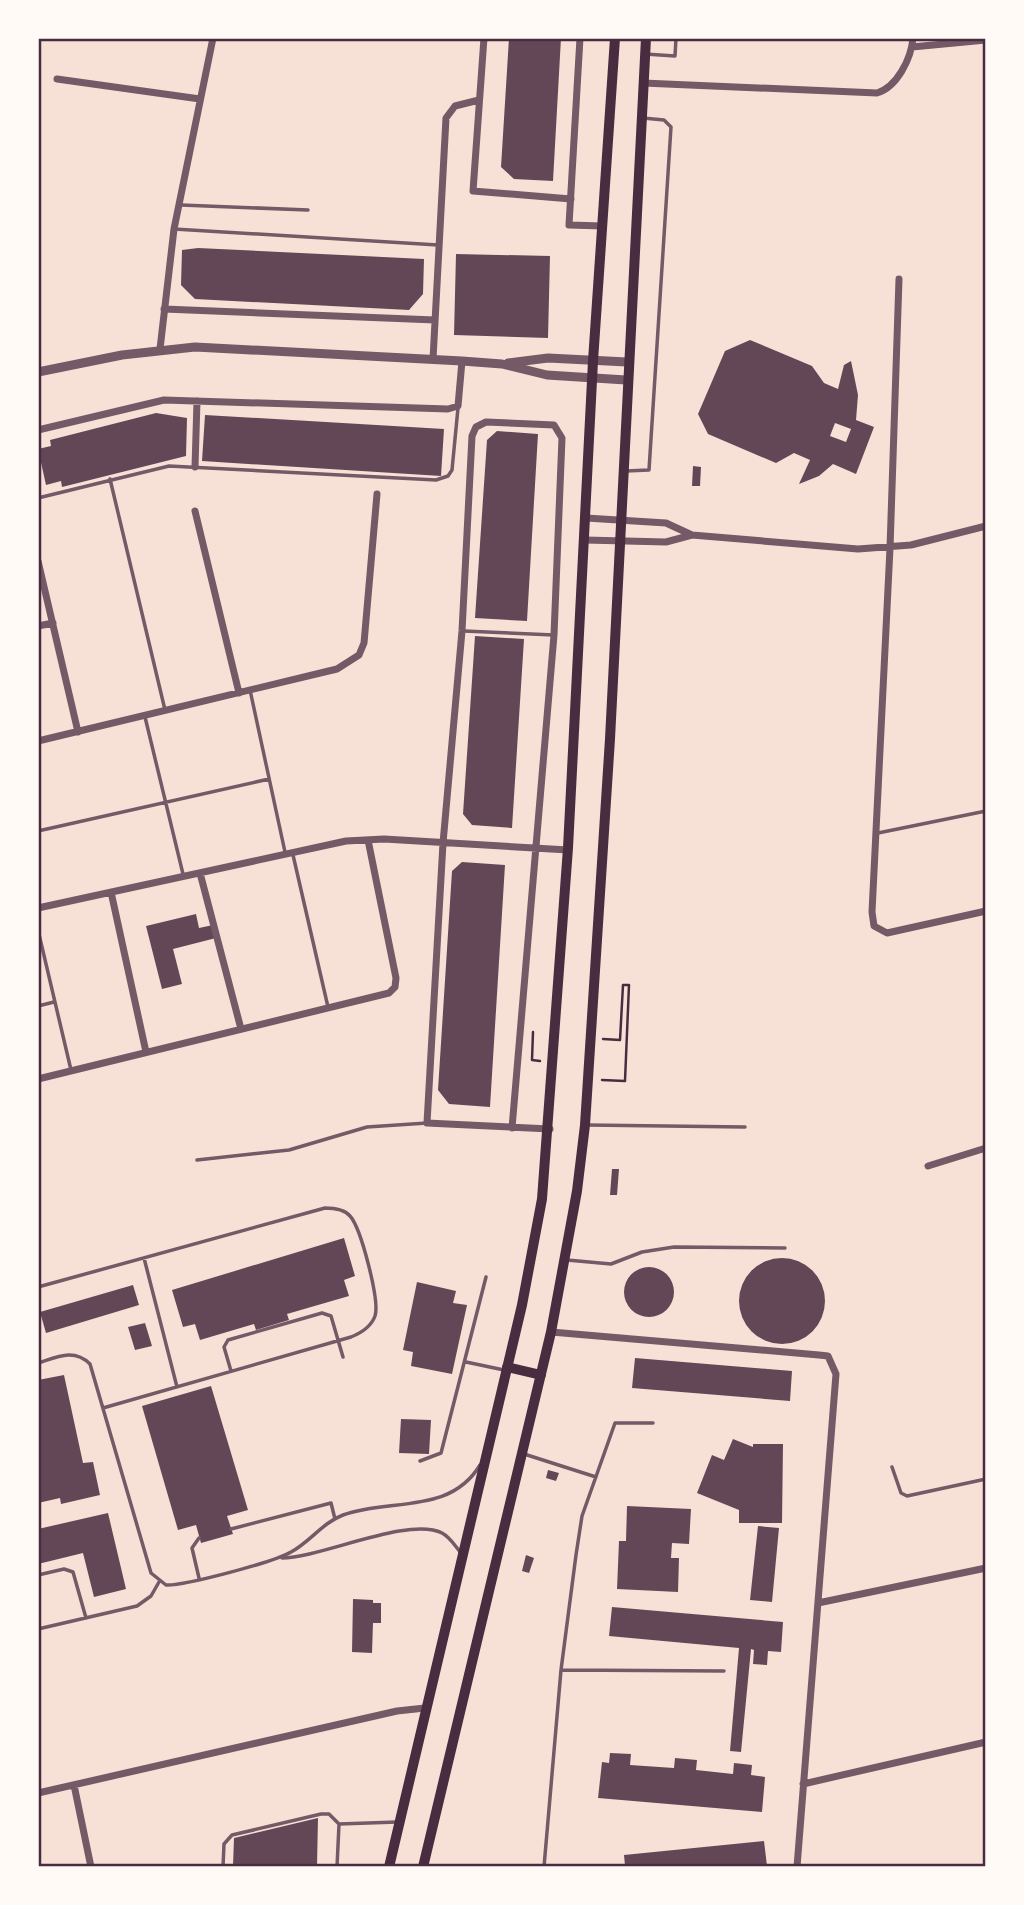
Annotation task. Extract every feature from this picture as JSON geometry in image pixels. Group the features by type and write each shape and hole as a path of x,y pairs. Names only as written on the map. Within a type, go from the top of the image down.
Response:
{"main road":[{"path":"389,1867 397,1822 507,1369 542,1199 550,1129 568,850 592,378 615,38"},
{"path":"423,1867 551,1332 585,1125 646,38"},
{"path":"507,1369 541,1375"}],"street":[{"path":"160,349 178,205 213,38"},
{"path":"484,38 473,189 475,193 571,199"},
{"path":"580,38 569,225 603,226"},
{"path":"643,83 877,93 894,83 912,43 985,40"},
{"path":"57,79 200,99"},
{"path":"433,359 446,118 455,106 479,100"},
{"path":"899,279 890,548 872,912 874,926 887,933 985,911"},
{"path":"163,309 435,320"},
{"path":"38,372 160,349 195,347 502,364 547,375 626,380"},
{"path":"502,364 548,358 627,362"},
{"path":"38,430 164,400 448,409 458,406 462,361"},
{"path":"195,467 197,401"},
{"path":"512,1128 554,635 562,439 560,430 554,425 486,422 476,427 472,436 462,631 443,843 427,1123 512,1128 550,1129"},
{"path":"38,741 337,669 359,655 364,643 377,494"},
{"path":"195,512 239,693"},
{"path":"586,518 666,523 692,535"},
{"path":"585,540 666,542 692,535 858,549 890,548 985,526"},
{"path":"38,561 78,732"},
{"path":"38,626 53,623"},
{"path":"38,908 289,853 368,840 568,850"},
{"path":"38,1079 389,993 395,987 368,840"},
{"path":"200,873 241,1029"},
{"path":"111,892 146,1052"},
{"path":"928,1167 985,1148"},
{"path":"551,1332 828,1356 836,1374 797,1867"},
{"path":"818,1604 985,1568"},
{"path":"38,1793 397,1711 425,1708"},
{"path":"803,1784 985,1742"},
{"path":"74,1785 92,1867"}],"lane":[{"path":"645,54 675,56 676,38"},
{"path":"622,471 649,470 671,127 664,120 640,118"},
{"path":"178,205 308,210"},
{"path":"174,229 440,245"},
{"path":"38,498 155,468 195,467 436,480 448,476 452,470 458,406"},
{"path":"110,479 165,712"},
{"path":"462,631 554,635"},
{"path":"250,690 269,779 328,1008"},
{"path":"145,717 184,876"},
{"path":"38,831 269,779"},
{"path":"874,833 985,811"},
{"path":"38,930 71,1070"},
{"path":"38,1006 54,1002"},
{"path":"197,1160 289,1150 367,1127 427,1123"},
{"path":"585,1125 745,1127"},
{"path":"38,1287 325,1208 338,1209 350,1216 355,1224 377,1300 375,1316 365,1329 338,1341 103,1408"},
{"path":"564,1259 611,1264 657,1248 785,1248"},
{"path":"144,1258 177,1387"},
{"path":"420,1461 441,1453 486,1277"},
{"path":"231,1371 224,1347 228,1340 322,1312 329,1315 343,1357"},
{"path":"38,1363 70,1354 82,1357 92,1369 151,1573 159,1582 173,1585 293,1552 335,1519 363,1510 448,1495 468,1482 487,1452"},
{"path":"466,1362 507,1369"},
{"path":"544,1867 561,1670 582,1516 614,1423 653,1423"},
{"path":"520,1453 596,1477"},
{"path":"892,1467 901,1493 906,1496 985,1479"},
{"path":"231,1529 331,1503 335,1519"},
{"path":"277,1558 294,1558 360,1540 424,1530 440,1532 462,1555"},
{"path":"199,1538 192,1548 199,1578"},
{"path":"38,1575 64,1569 73,1572 86,1618"},
{"path":"38,1629 137,1606 150,1596 159,1582"},
{"path":"561,1670 724,1671"},
{"path":"223,1867 224,1844 232,1835 321,1814 329,1814 339,1824 397,1822"},
{"path":"337,1867 339,1824"}],"path":[{"path":"588,1080 625,1081 629,985 623,985 620,1040"},
{"path":"521,1026 534,1028 532,1060 554,1062"}],"building":[{"path":"509,38 561,38 553,181 514,179 501,167"},
{"path":"198,248 424,259 423,294 409,310 195,299 181,285 182,250"},
{"path":"456,254 550,256 548,338 454,335"},
{"path":"750,340 812,366 824,383 838,389 844,365 851,361 858,395 856,420 874,427 856,474 833,464 819,476 799,484 810,460 794,453 776,463 708,434 698,414 725,351","holes":["835,423 851,429 846,442 830,436"]},
{"path":"156,413 187,418 186,456 62,487 61,481 46,485 38,449 51,446 50,440"},
{"path":"205,415 444,429 441,476 202,461"},
{"path":"497,431 538,434 527,621 475,618 487,440"},
{"path":"693,466 701,467 700,486 692,486"},
{"path":"475,636 524,639 512,828 472,825 463,814"},
{"path":"462,862 505,865 490,1107 449,1104 438,1090 452,871"},
{"path":"196,914 199,928 213,925 216,938 173,949 182,984 162,989 146,926"},
{"path":"612,1169 619,1169 617,1195 610,1195"},
{"path":"344,1238 355,1276 344,1280 349,1296 287,1314 289,1320 256,1330 254,1324 200,1340 195,1324 183,1327 172,1290"},
{"path":"782,1258 799,1261 813,1270 822,1284 825,1301 822,1318 813,1332 799,1341 782,1344 765,1341 751,1332 742,1318 739,1301 742,1284 751,1270 765,1261"},
{"path":"649,1267 667,1274 674,1292 667,1310 649,1317 631,1310 624,1292 631,1274"},
{"path":"417,1282 456,1291 453,1303 467,1305 452,1374 411,1366 413,1352 403,1350"},
{"path":"133,1285 139,1305 46,1333 40,1312"},
{"path":"145,1323 152,1346 135,1350 128,1327"},
{"path":"635,1358 792,1371 790,1401 632,1388"},
{"path":"64,1375 83,1463 93,1462 100,1495 61,1504 60,1498 38,1503 38,1380"},
{"path":"211,1386 248,1510 227,1516 233,1534 201,1543 196,1525 178,1530 142,1406"},
{"path":"401,1419 431,1420 429,1454 399,1453"},
{"path":"733,1439 753,1447 753,1444 783,1444 782,1523 739,1523 739,1510 697,1493 712,1455 724,1460"},
{"path":"548,1470 559,1473 556,1481 546,1478"},
{"path":"627,1506 691,1509 689,1544 672,1543 671,1558 679,1558 678,1592 617,1589 619,1541 626,1541"},
{"path":"108,1513 126,1589 94,1597 83,1553 38,1564 38,1529"},
{"path":"758,1526 779,1528 772,1602 750,1600"},
{"path":"526,1555 534,1558 529,1573 522,1571"},
{"path":"353,1599 381,1603 381,1623 373,1623 372,1653 352,1652"},
{"path":"612,1607 783,1622 781,1652 768,1651 767,1665 753,1664 754,1650 751,1649 741,1752 730,1751 739,1648 609,1636"},
{"path":"610,1753 631,1754 630,1765 674,1768 675,1758 697,1760 696,1770 733,1774 734,1763 752,1765 751,1775 765,1777 762,1812 598,1798 602,1762 609,1763"},
{"path":"318,1818 317,1866 233,1866 234,1838"},
{"path":"764,1841 767,1866 625,1866 624,1855"}]}
